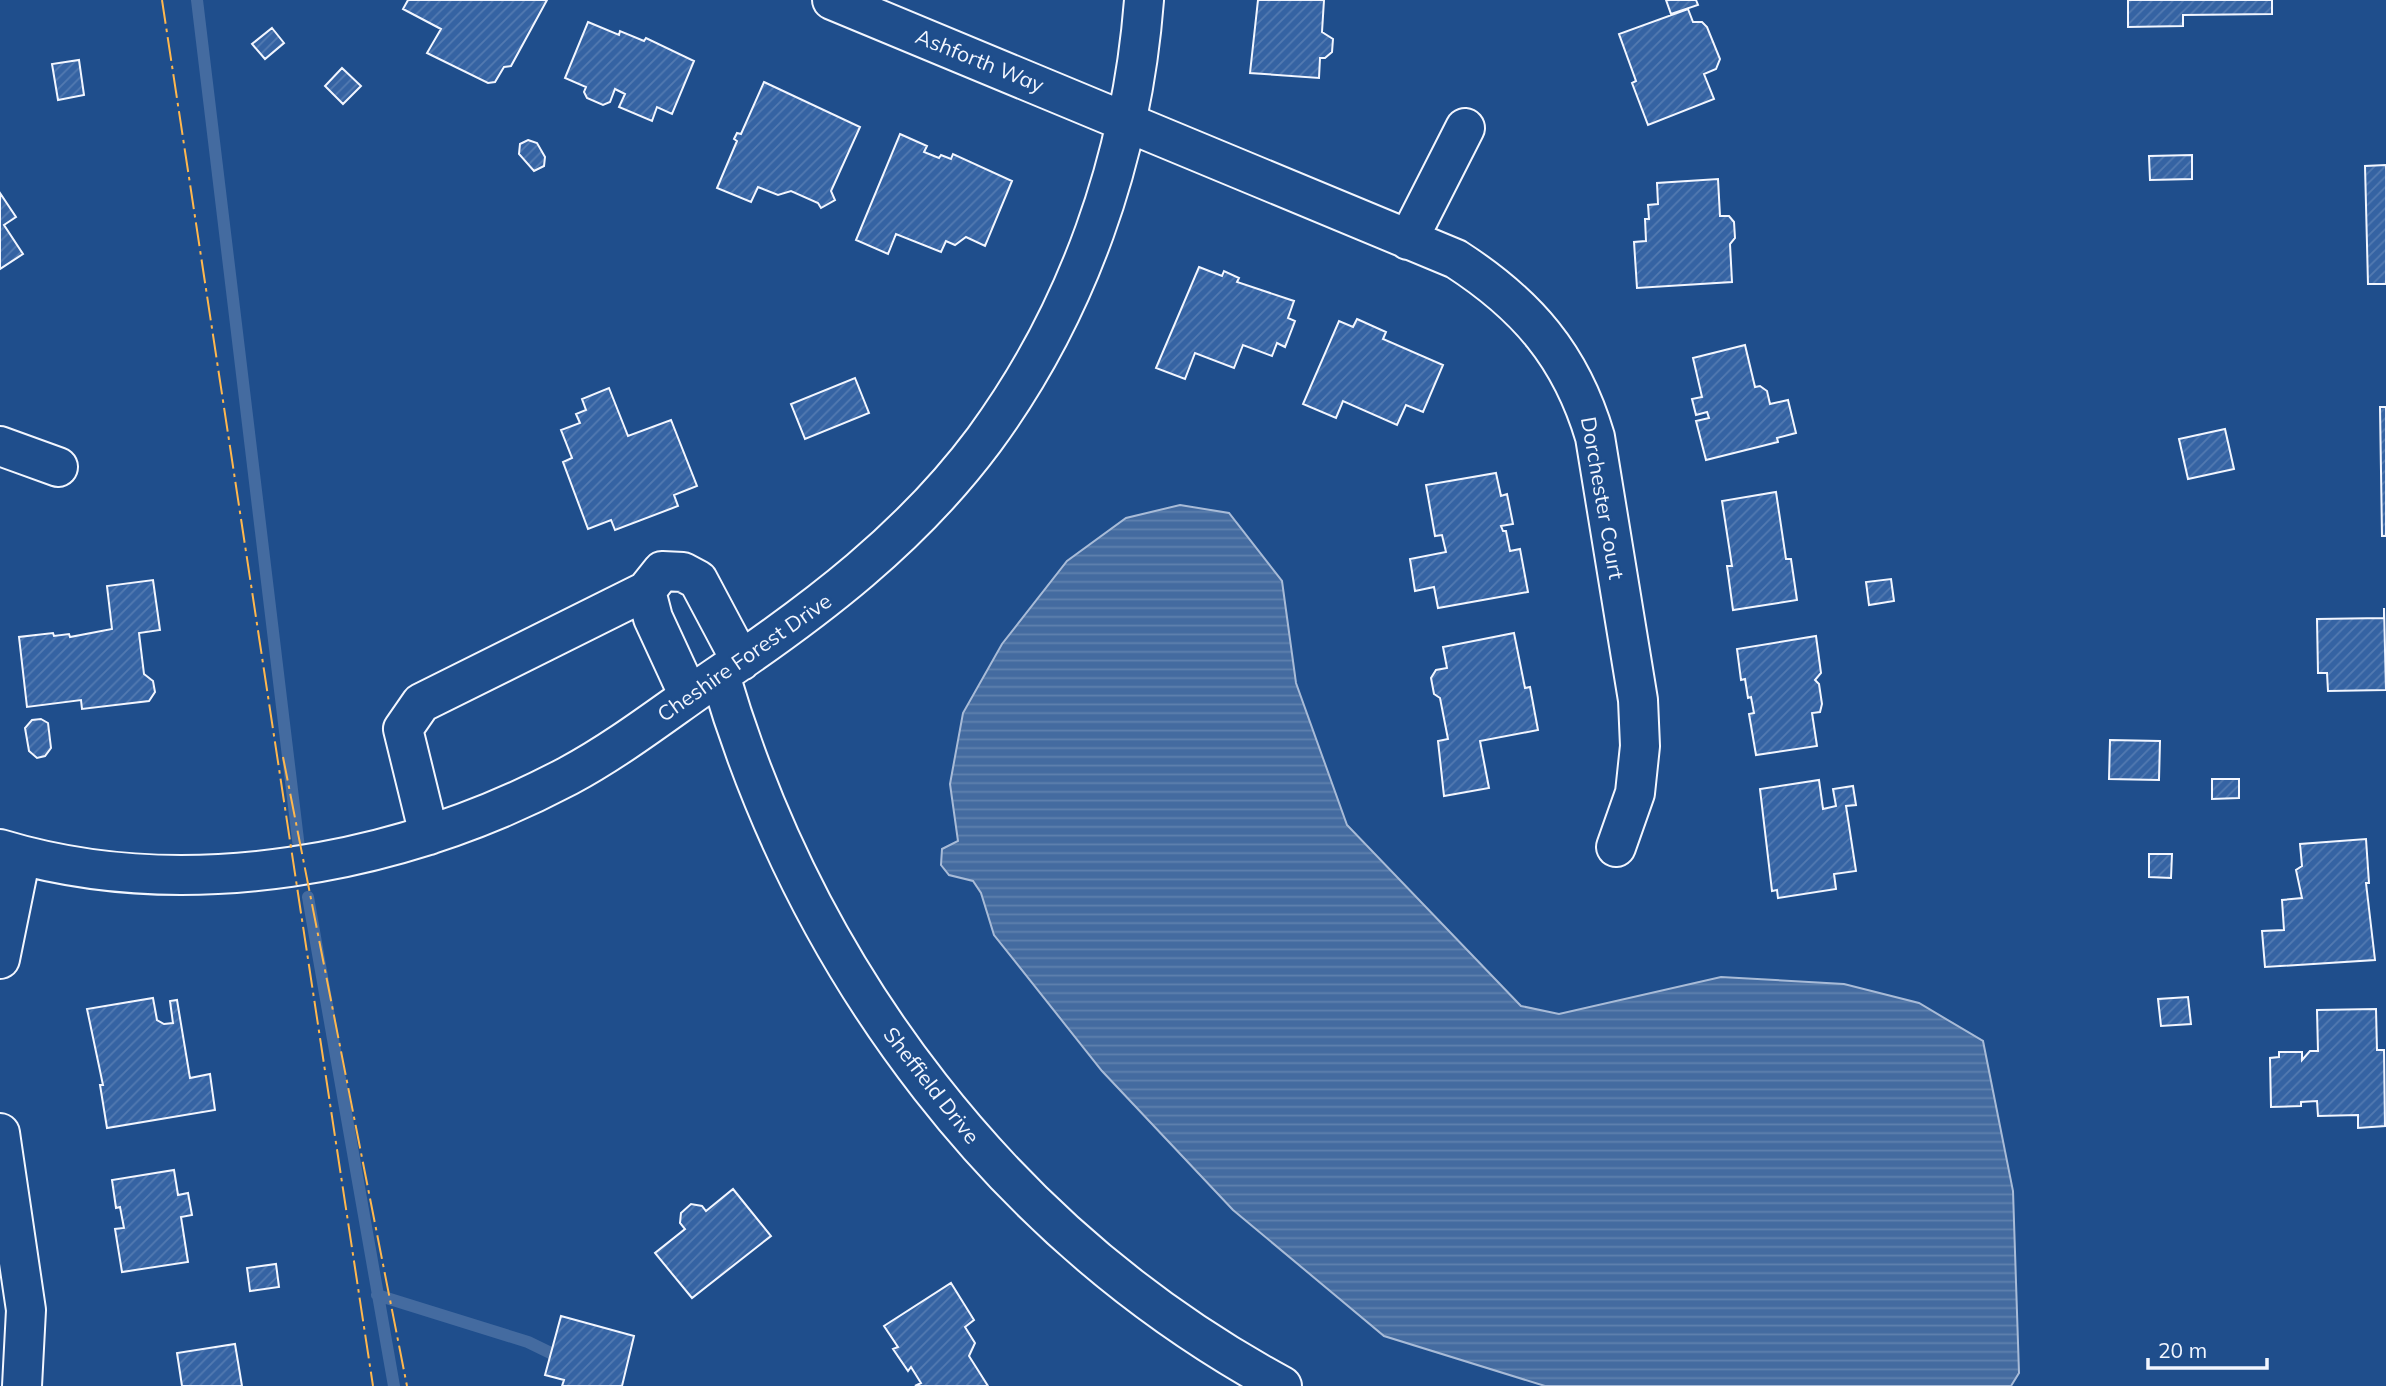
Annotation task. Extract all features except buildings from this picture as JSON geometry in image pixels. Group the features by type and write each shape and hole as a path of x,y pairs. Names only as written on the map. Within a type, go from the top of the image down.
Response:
{"street":[{"name":"Ashforth Way","path":"832,0 1127,121"},
{"name":"Cheshire Forest Drive","path":"11,852 97,869 147,873 231,872 311,864 394,846 494,813 571,774 782,635 863,571 944,491 985,438 1024,378 1063,309 1110,187 1127,121 1144,0"},
{"name":"Dorchester Court","path":"1127,121 1456,259 1494,284 1539,327 1564,363 1586,404 1595,437 1637,700 1640,746 1635,793 1616,847"},
{"path":"1408,240 1465,128"},
{"path":"0,446 58,467"},
{"name":"Sheffield Drive","path":"646,591 662,571 683,572 698,580 731,668 763,803 797,879 839,956 880,1020 961,1126 1026,1195 1090,1254 1163,1311 1282,1386"},
{"path":"429,835 403,729 421,704 646,591 653,618 689,696"},
{"path":"0,959 11,852"},
{"path":"0,1133 26,1310 22,1386"}],"water":[{"path":"1180,505 1229,513 1282,581 1296,683 1347,825 1521,1006 1559,1014 1721,977 1844,984 1919,1003 1983,1041 2013,1191 2019,1373 2011,1386 1545,1386 1384,1336 1233,1210 1102,1071 994,935 981,893 973,881 949,875 941,865 942,849 958,841 950,784 963,713 1002,644 1067,561 1126,518"}],"waterway":[{"path":"197,0 299,848"},
{"path":"308,897 394,1386"},
{"path":"377,1295 528,1342 565,1360"}],"power":[{"path":"162,0 373,1386"},
{"path":"283,757 407,1386"}]}
